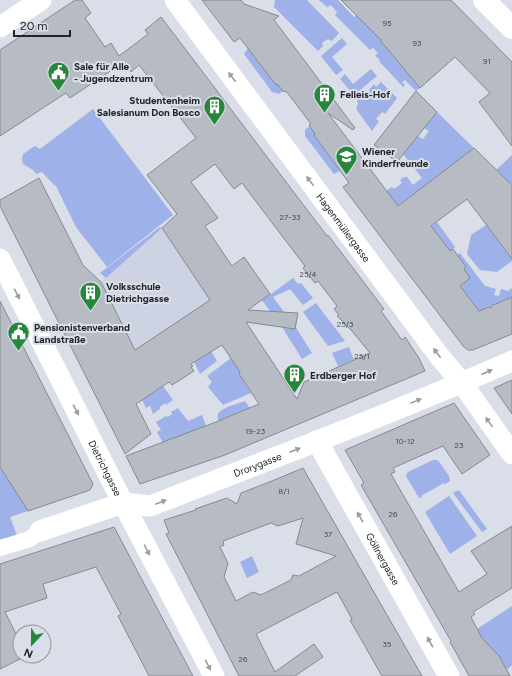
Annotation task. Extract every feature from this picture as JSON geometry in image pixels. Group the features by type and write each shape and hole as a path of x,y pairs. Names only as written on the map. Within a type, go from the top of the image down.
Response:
{"street":[{"path":"0,27 40,0"},
{"name":"Hagenmüllergasse","path":"175,0 440,357 462,383 512,454"},
{"path":"484,0 512,28"},
{"name":"Dietrichgasse","path":"0,259 123,503 214,676"},
{"name":"Drorygasse","path":"0,548 30,539 40,531 123,503 150,506 462,383 512,361"},
{"name":"Göllnergasse","path":"317,441 449,676"}],"shaded area":[{"path":"275,0 307,0 339,33 332,41 328,39 322,43 323,46 318,51 274,7"},
{"path":"319,0 338,0 354,17 356,15 390,49 389,51 420,88 416,91 405,80 402,82 405,85 403,87 375,56 378,53 373,48 370,50 335,15 337,12 331,5 327,7"},
{"path":"342,38 347,44 332,57 343,70 336,75 321,56"},
{"path":"248,48 276,85 278,84 283,91 279,94 272,92 244,54"},
{"path":"371,69 377,76 354,95 340,79 345,74 353,84"},
{"path":"381,82 397,98 385,114 382,112 376,119 379,121 372,131 356,109 358,104 357,100 361,96 363,98 370,92 369,90 374,84 376,87"},
{"path":"93,109 173,215 107,267 76,227 56,186 42,172 36,174 33,170 23,164 22,160 23,154 35,146 40,149"},
{"path":"437,112 474,148 398,206 386,191 392,187 394,189 402,183 400,180 404,177 407,177 413,185 422,178 403,154 418,136 423,139 429,131 424,128"},
{"path":"310,126 315,134 314,135 340,171 334,174 305,136 305,130"},
{"path":"512,155 512,185 496,170"},
{"path":"39,178 83,265 101,282 190,203 197,214 210,207 218,218 205,226 232,266 244,257 263,283 247,295 253,304 101,407 0,206 0,200"},
{"path":"437,222 455,247 450,251 431,227"},
{"path":"486,225 512,259 512,261 497,272 480,270 467,254 471,235"},
{"path":"160,227 162,228 106,278 100,273"},
{"path":"460,253 485,286 496,289 494,295 499,296 501,289 508,291 512,288 512,297 479,311 460,286 470,278 464,269 466,267 457,255"},
{"path":"293,278 298,284 301,283 313,298 303,305 290,289 273,297 284,312 279,323 261,299 270,293 271,294"},
{"path":"316,303 345,341 328,346 303,312"},
{"path":"295,326 312,353 302,359 282,327 292,329"},
{"path":"349,347 354,360 338,366 332,353"},
{"path":"211,351 217,361 200,374 194,362"},
{"path":"231,358 251,393 223,405 208,387 212,382 207,376"},
{"path":"163,386 173,400 166,405 165,403 153,414 150,406 146,408 142,400"},
{"path":"245,401 250,408 218,421 218,414 220,412 230,406"},
{"path":"178,408 188,421 202,415 206,426 163,443 157,432 161,430 156,422 166,416 168,417 172,414 171,412"},
{"path":"433,460 437,460 440,463 449,476 450,481 419,498 406,475 408,472"},
{"path":"0,466 28,511 10,517 18,538 0,544"},
{"path":"459,490 487,529 482,532 453,493"},
{"path":"449,496 477,536 450,554 425,512"},
{"path":"252,556 259,572 247,578 240,562"},
{"path":"512,606 512,665 507,670 499,656 482,638 477,629"}],"building":[{"path":"75,0 82,0 91,13 85,18 105,47 111,43 119,56 148,34 145,30 161,17 384,309 381,311 402,340 405,337 419,358 425,371 225,455 140,484 126,456 259,404 222,345 191,364 194,371 172,385 169,382 136,404 151,434 125,454 0,206 0,200 39,178 83,265 101,282 135,350 210,300 162,228 177,214 147,175 196,138 139,65 131,72 124,62 70,98 66,93 0,136 0,50","holes":["215,164 234,189 242,183 305,266 303,268 315,283 318,281 337,306 334,309 339,315 337,316 352,331 370,353 304,382 297,399 246,322 295,329 298,313 248,310 270,294 244,257 232,266 205,226 218,218 191,182"]},
{"path":"202,0 241,0 244,4 279,16 274,20 355,128 353,130 328,113 398,206 474,148 512,185 512,259 467,199 431,226 450,251 453,249 466,267 464,269 470,278 460,286 479,311 489,307 491,308 491,306 512,297 512,334 473,350 468,350 463,346 343,187 349,183 314,135 315,134 309,125 311,124 286,91 284,92 277,84 276,85 240,38 234,42"},
{"path":"341,0 451,0 512,62 512,146 479,102 490,93 455,57 420,88 381,40"},
{"path":"416,91 437,112 397,162 374,145"},
{"path":"0,301 93,484 90,490 28,511 0,467"},
{"path":"512,380 512,414 494,388"},
{"path":"454,403 490,455 462,474 443,446 393,468 395,472 391,474 459,592 487,574 471,551 512,526 512,588 473,612 475,614 471,617 482,638 499,656 510,676 469,676 450,642 451,641 361,485 364,483 345,450"},
{"path":"303,468 422,676 382,676 350,620 352,619 337,592 256,634 275,672 314,644 323,657 295,676 239,676 166,534 169,533 164,520 227,498 237,504 241,493","holes":["303,518 296,544 336,556 299,576 293,575 291,580 261,595 253,592 236,601 224,577 228,563 220,547 224,545 223,541 271,523 278,526"]},
{"path":"114,527 193,676 149,676 118,616 121,614 96,567 43,584 47,598 5,612 12,626 12,663 0,669 0,564"}],"place":[{"name":"Sale für Alle - Jugendzentrum","path":"58,92"},
{"name":"Felleis-Hof","path":"324,114"},
{"name":"Studentenheim Salesianum Don Bosco","path":"215,126"},
{"name":"Wiener Kinderfreunde","path":"346,176"},
{"name":"Volksschule Dietrichgasse","path":"91,312"},
{"name":"Pensionistenverband Landstraße","path":"18,352"},
{"name":"Erdberger Hof","path":"294,394"}]}
